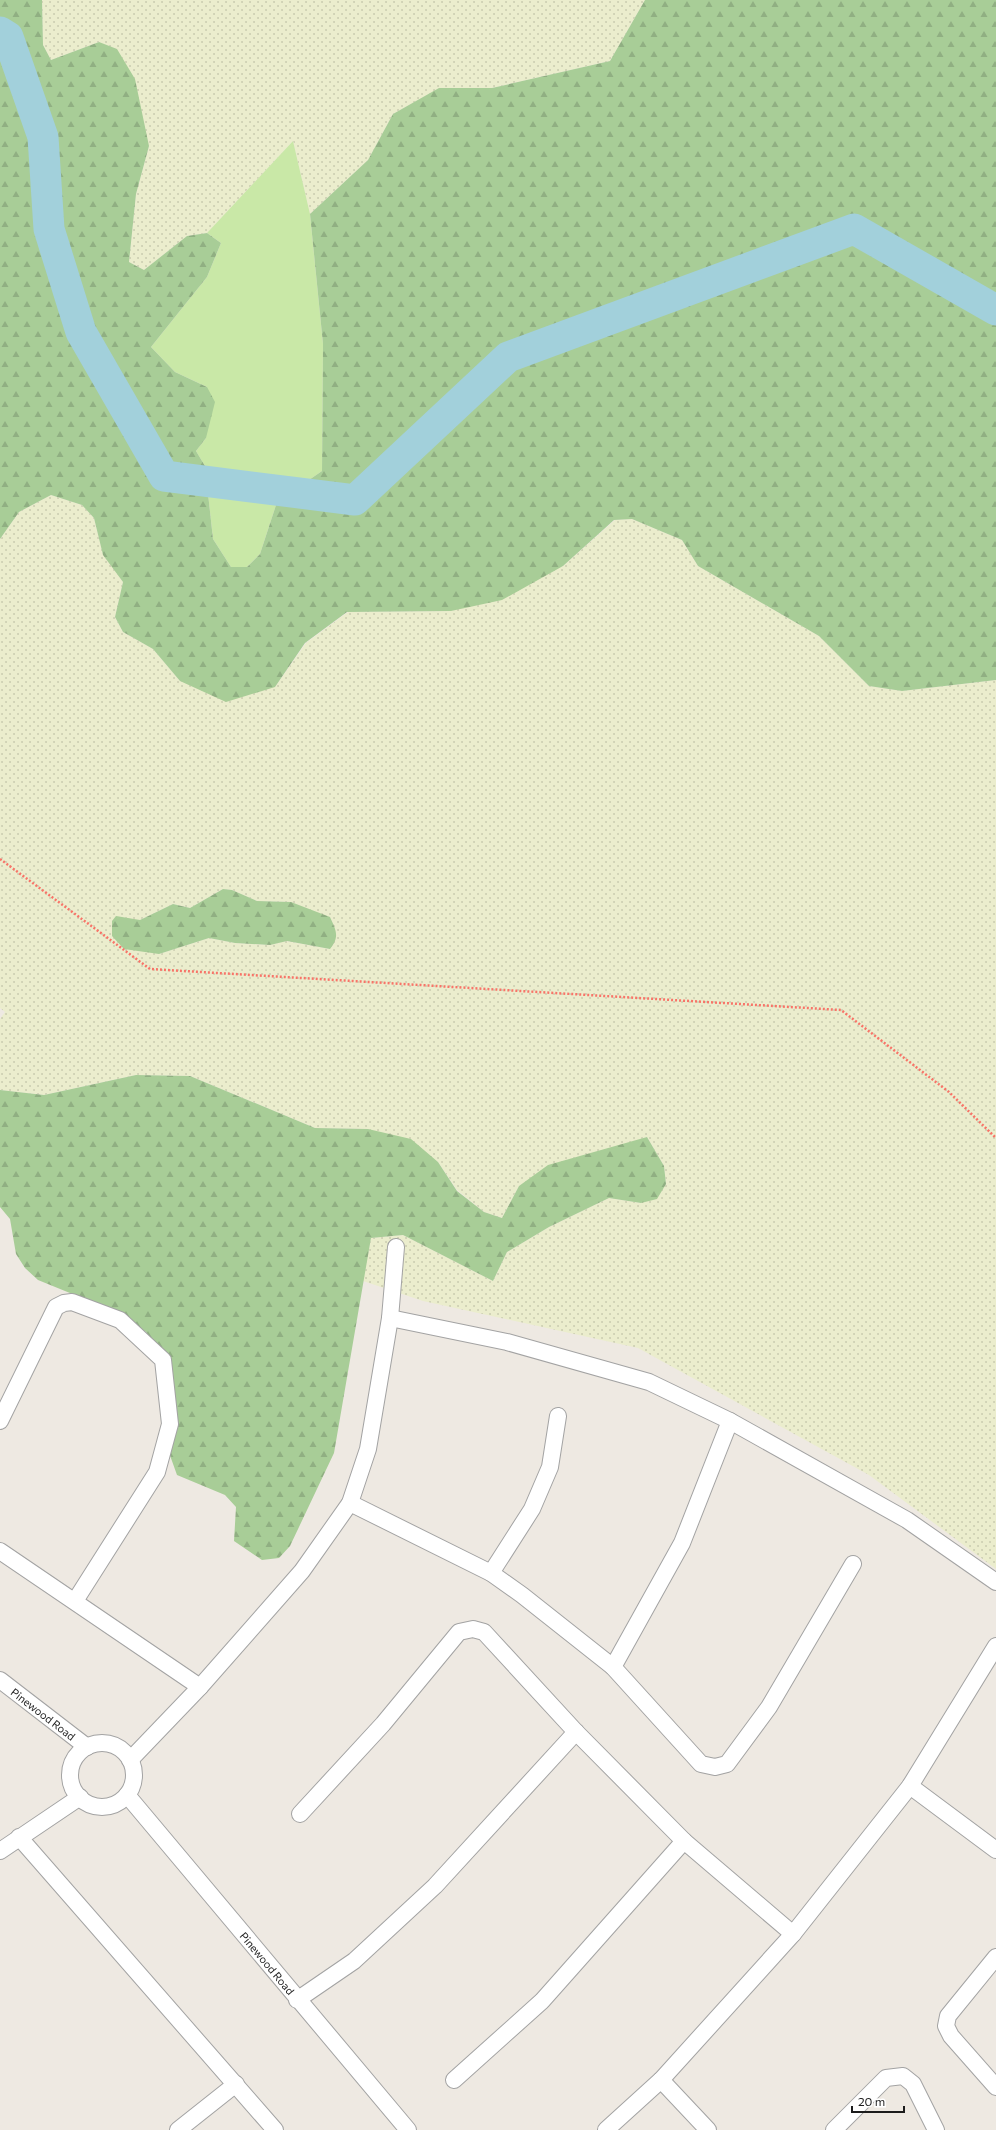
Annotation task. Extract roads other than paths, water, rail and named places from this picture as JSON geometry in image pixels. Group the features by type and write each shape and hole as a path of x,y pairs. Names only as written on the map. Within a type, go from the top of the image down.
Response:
{"street":[{"path":"130,1760 200,1688 302,1571 350,1503 368,1449 390,1318 396,1247"},
{"path":"0,1421 56,1307 64,1303 72,1302 120,1320 163,1360 170,1424 157,1472 75,1601"},
{"path":"390,1318 507,1342 649,1382 730,1421 907,1520 996,1582"},
{"path":"491,1573 532,1509 550,1467 558,1416"},
{"path":"613,1667 682,1543 730,1421"},
{"path":"350,1503 491,1573 613,1667 701,1764 715,1767 728,1764 769,1707 853,1564"},
{"path":"0,1551 200,1688"},
{"path":"300,1814 383,1724 459,1632 473,1629 484,1632 576,1732 684,1841 793,1934"},
{"path":"606,2130 661,2080 793,1934 910,1786 996,1646"},
{"name":"Pinewood Road","path":"0,1680 87,1747"},
{"path":"297,2000 354,1961 435,1886 576,1732"},
{"path":"96,1744 111,1745 124,1752 130,1760 134,1778 127,1795 119,1802 109,1806 98,1807 88,1804 74,1790 71,1770 74,1761 87,1747 96,1744"},
{"path":"910,1786 996,1850"},
{"name":"Pinewood Road","path":"127,1795 297,2000 408,2130"},
{"path":"0,1851 80,1797"},
{"path":"19,1837 275,2130"},
{"path":"454,2080 542,2001 684,1841"},
{"path":"996,1957 948,2016 946,2026 951,2036 996,2087"},
{"path":"834,2130 886,2078 903,2076 913,2084 936,2130"},
{"path":"661,2080 708,2130"},
{"path":"178,2130 236,2084"}],"waterway":[{"path":"0,32 8,37 43,137 49,229 81,332 164,476 355,500 508,357 854,229 996,310"}]}
